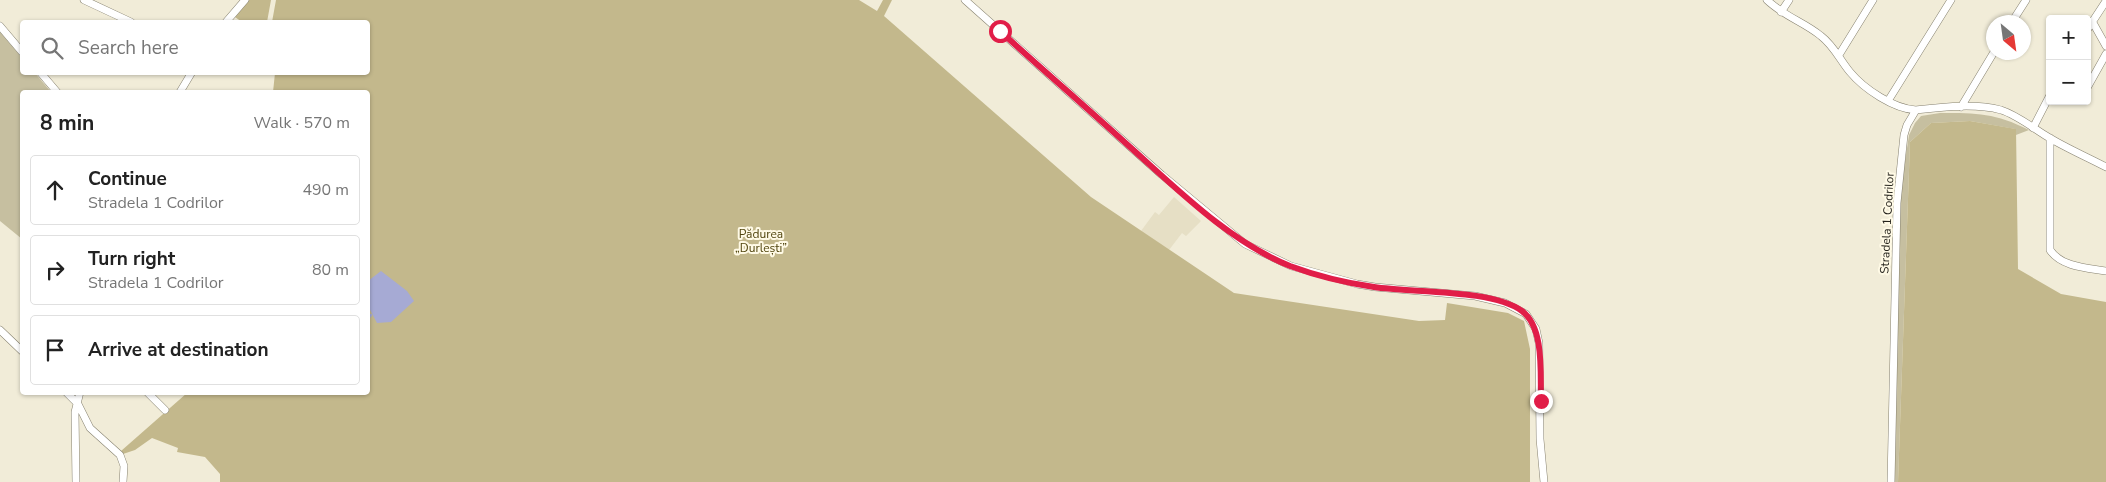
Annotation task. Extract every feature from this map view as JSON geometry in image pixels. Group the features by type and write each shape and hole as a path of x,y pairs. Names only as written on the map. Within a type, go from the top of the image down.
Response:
{"street":[{"path":"84,0 127,20"},
{"path":"228,20 245,0"},
{"path":"965,0 1162,176 1236,237 1255,250 1291,266 1326,277 1375,288 1492,299 1515,307 1526,314 1536,329 1539,343 1540,439 1544,482"},
{"path":"1767,0 1781,12 1819,34 1839,54 1856,78 1899,107 1916,110 1961,107 1999,110 2009,113 2050,138 2106,167"},
{"path":"1781,12 1789,0"},
{"path":"1839,54 1873,0"},
{"path":"1888,101 1951,0"},
{"path":"2016,15 2026,0"},
{"path":"2106,1 2092,22 2106,46"},
{"path":"0,26 20,50"},
{"path":"2091,81 2106,54"},
{"path":"1961,107 1989,60"},
{"path":"43,75 55,90"},
{"path":"181,90 190,75"},
{"path":"2033,128 2046,103"},
{"name":"Stradela 1 Codrilor","path":"1891,482 1897,204 1906,125 1916,110"},
{"path":"2050,138 2050,250 2059,259 2076,266 2106,271"},
{"path":"0,330 20,349"},
{"path":"69,395 78,404 90,428 112,447 123,460 123,482"},
{"path":"76,482 75,412 80,395"},
{"path":"150,395 165,410"}],"shaded area":[{"path":"0,32 20,56 20,75 37,75 49,90 20,90 20,237 0,221"},
{"path":"1940,113 1986,115 2006,120 2029,130 2016,135 2015,129 1970,121 1931,123 1910,142 1898,482 1894,482 1900,194 1909,135 1921,116"},
{"path":"1174,197 1201,221 1186,236 1182,233 1169,250 1141,231 1155,212 1159,215"}],"green space":[{"path":"249,0 271,0 267,20 239,20 235,17"},
{"name":"Pădurea „Durlești”","path":"276,0 859,0 877,11 883,0 892,0 884,16 1091,197 1234,293 1419,321 1445,320 1447,303 1508,313 1524,321 1530,349 1530,482 220,482 220,474 205,457 177,452 178,448 152,438 135,450 123,454 121,451 185,395 370,395 370,90 273,90 275,75 370,75 370,20 272,20"},
{"path":"1970,121 2016,129 2018,269 2061,294 2106,302 2106,482 1898,482 1910,142 1931,123"}],"water":[{"path":"381,271 407,291 414,301 391,322 377,323 370,310 370,279"}],"route":[{"path":"1000,31 1162,176 1236,237 1255,250 1291,266 1326,277 1375,288 1492,299 1526,314 1536,329 1539,343 1541,401"}]}
